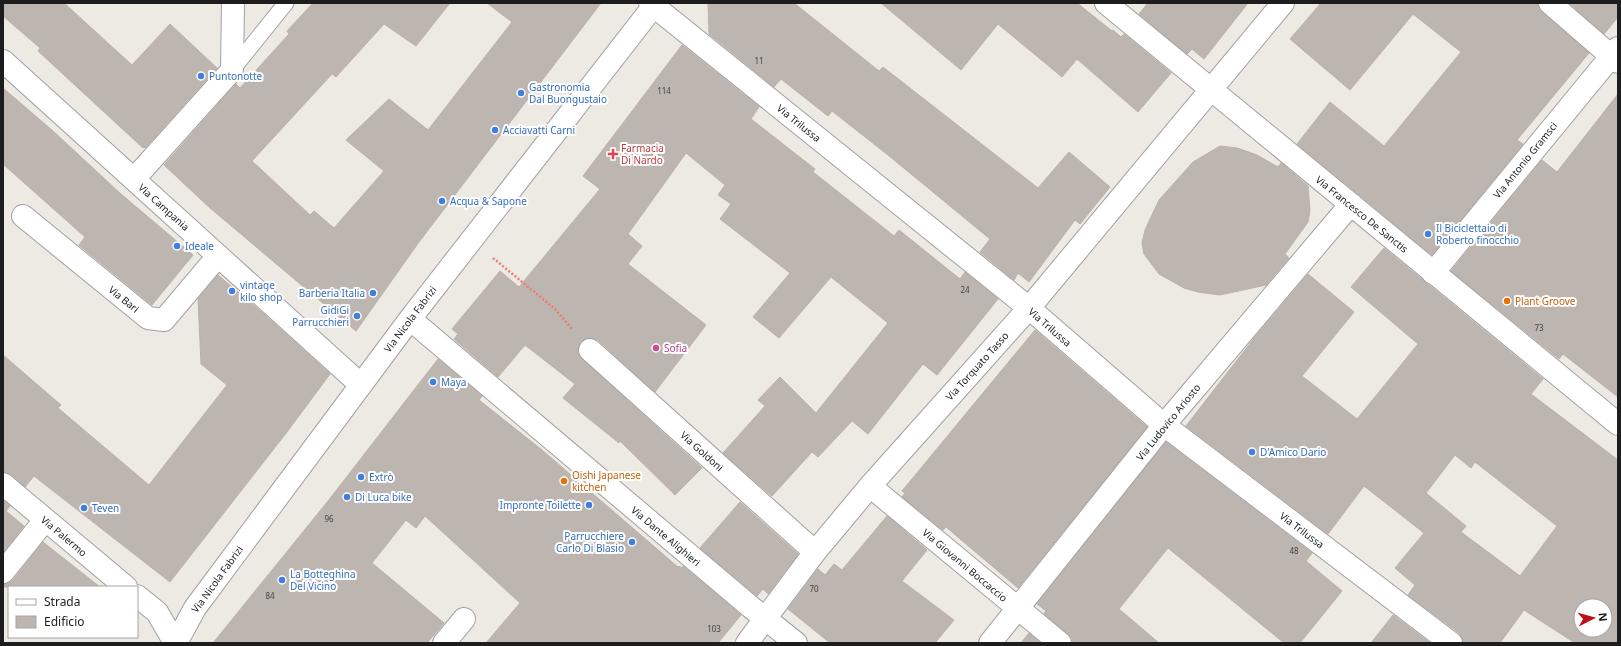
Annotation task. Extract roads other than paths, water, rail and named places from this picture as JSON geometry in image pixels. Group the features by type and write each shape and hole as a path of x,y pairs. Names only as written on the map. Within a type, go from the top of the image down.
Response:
{"street":[{"path":"134,179 232,70 233,3"},
{"name":"Via Francesco De Sanctis","path":"1106,3 1618,424"},
{"name":"Via Torquato Tasso","path":"747,643 815,552 870,486 1029,308 1283,3"},
{"path":"1550,3 1616,55"},
{"name":"Via Nicola Fabrizi","path":"175,643 195,608 410,319 653,4"},
{"name":"Via Trilussa","path":"653,4 1029,308 1164,425 1451,643"},
{"name":"Via Antonio Gramsci","path":"1433,273 1616,55"},
{"name":"Via Campania","path":"3,61 361,385"},
{"name":"Via Ludovico Ariosto","path":"990,643 1164,425 1351,204"},
{"name":"Via Bari","path":"23,216 148,318 164,320 218,256"},
{"name":"Via Dante Alighieri","path":"410,319 796,643"},
{"name":"Via Goldoni","path":"590,350 815,552"},
{"name":"Via Palermo","path":"3,484 125,586"},
{"name":"Via Giovanni Boccaccio","path":"870,486 1060,643"},
{"path":"3,572 45,520"},
{"path":"138,597 157,612 175,643"},
{"path":"444,643 464,619"}],"lane":[{"path":"232,70 286,3"}],"place":[{"name":"Puntonotte","path":"201,76"},
{"name":"Gastronomia Dal Buongustaio","path":"521,93"},
{"name":"Acciavatti Carni","path":"495,130"},
{"name":"Farmacia Di Nardo","path":"613,154"},
{"name":"Acqua & Sapone","path":"442,201"},
{"name":"Il Biciclettaio di Roberto finocchio","path":"1428,234"},
{"name":"Ideale","path":"177,246"},
{"name":"vintage kilo shop","path":"232,291"},
{"name":"Barberia Italia","path":"373,293"},
{"name":"Plant Groove","path":"1507,301"},
{"name":"GidiGi Parrucchieri","path":"357,316"},
{"name":"Sofia","path":"656,348"},
{"name":"Maya","path":"433,382"},
{"name":"D'Amico Dario","path":"1252,452"},
{"name":"Extrò","path":"361,477"},
{"name":"Oishi Japanese kitchen","path":"564,481"},
{"name":"Di Luca bike","path":"347,497"},
{"name":"Impronte Toilette","path":"589,505"},
{"name":"Teven","path":"84,508"},
{"name":"Parrucchiere Carlo Di Blasio","path":"632,542"},
{"name":"La Botteghina Del Vicino","path":"282,580"}]}
